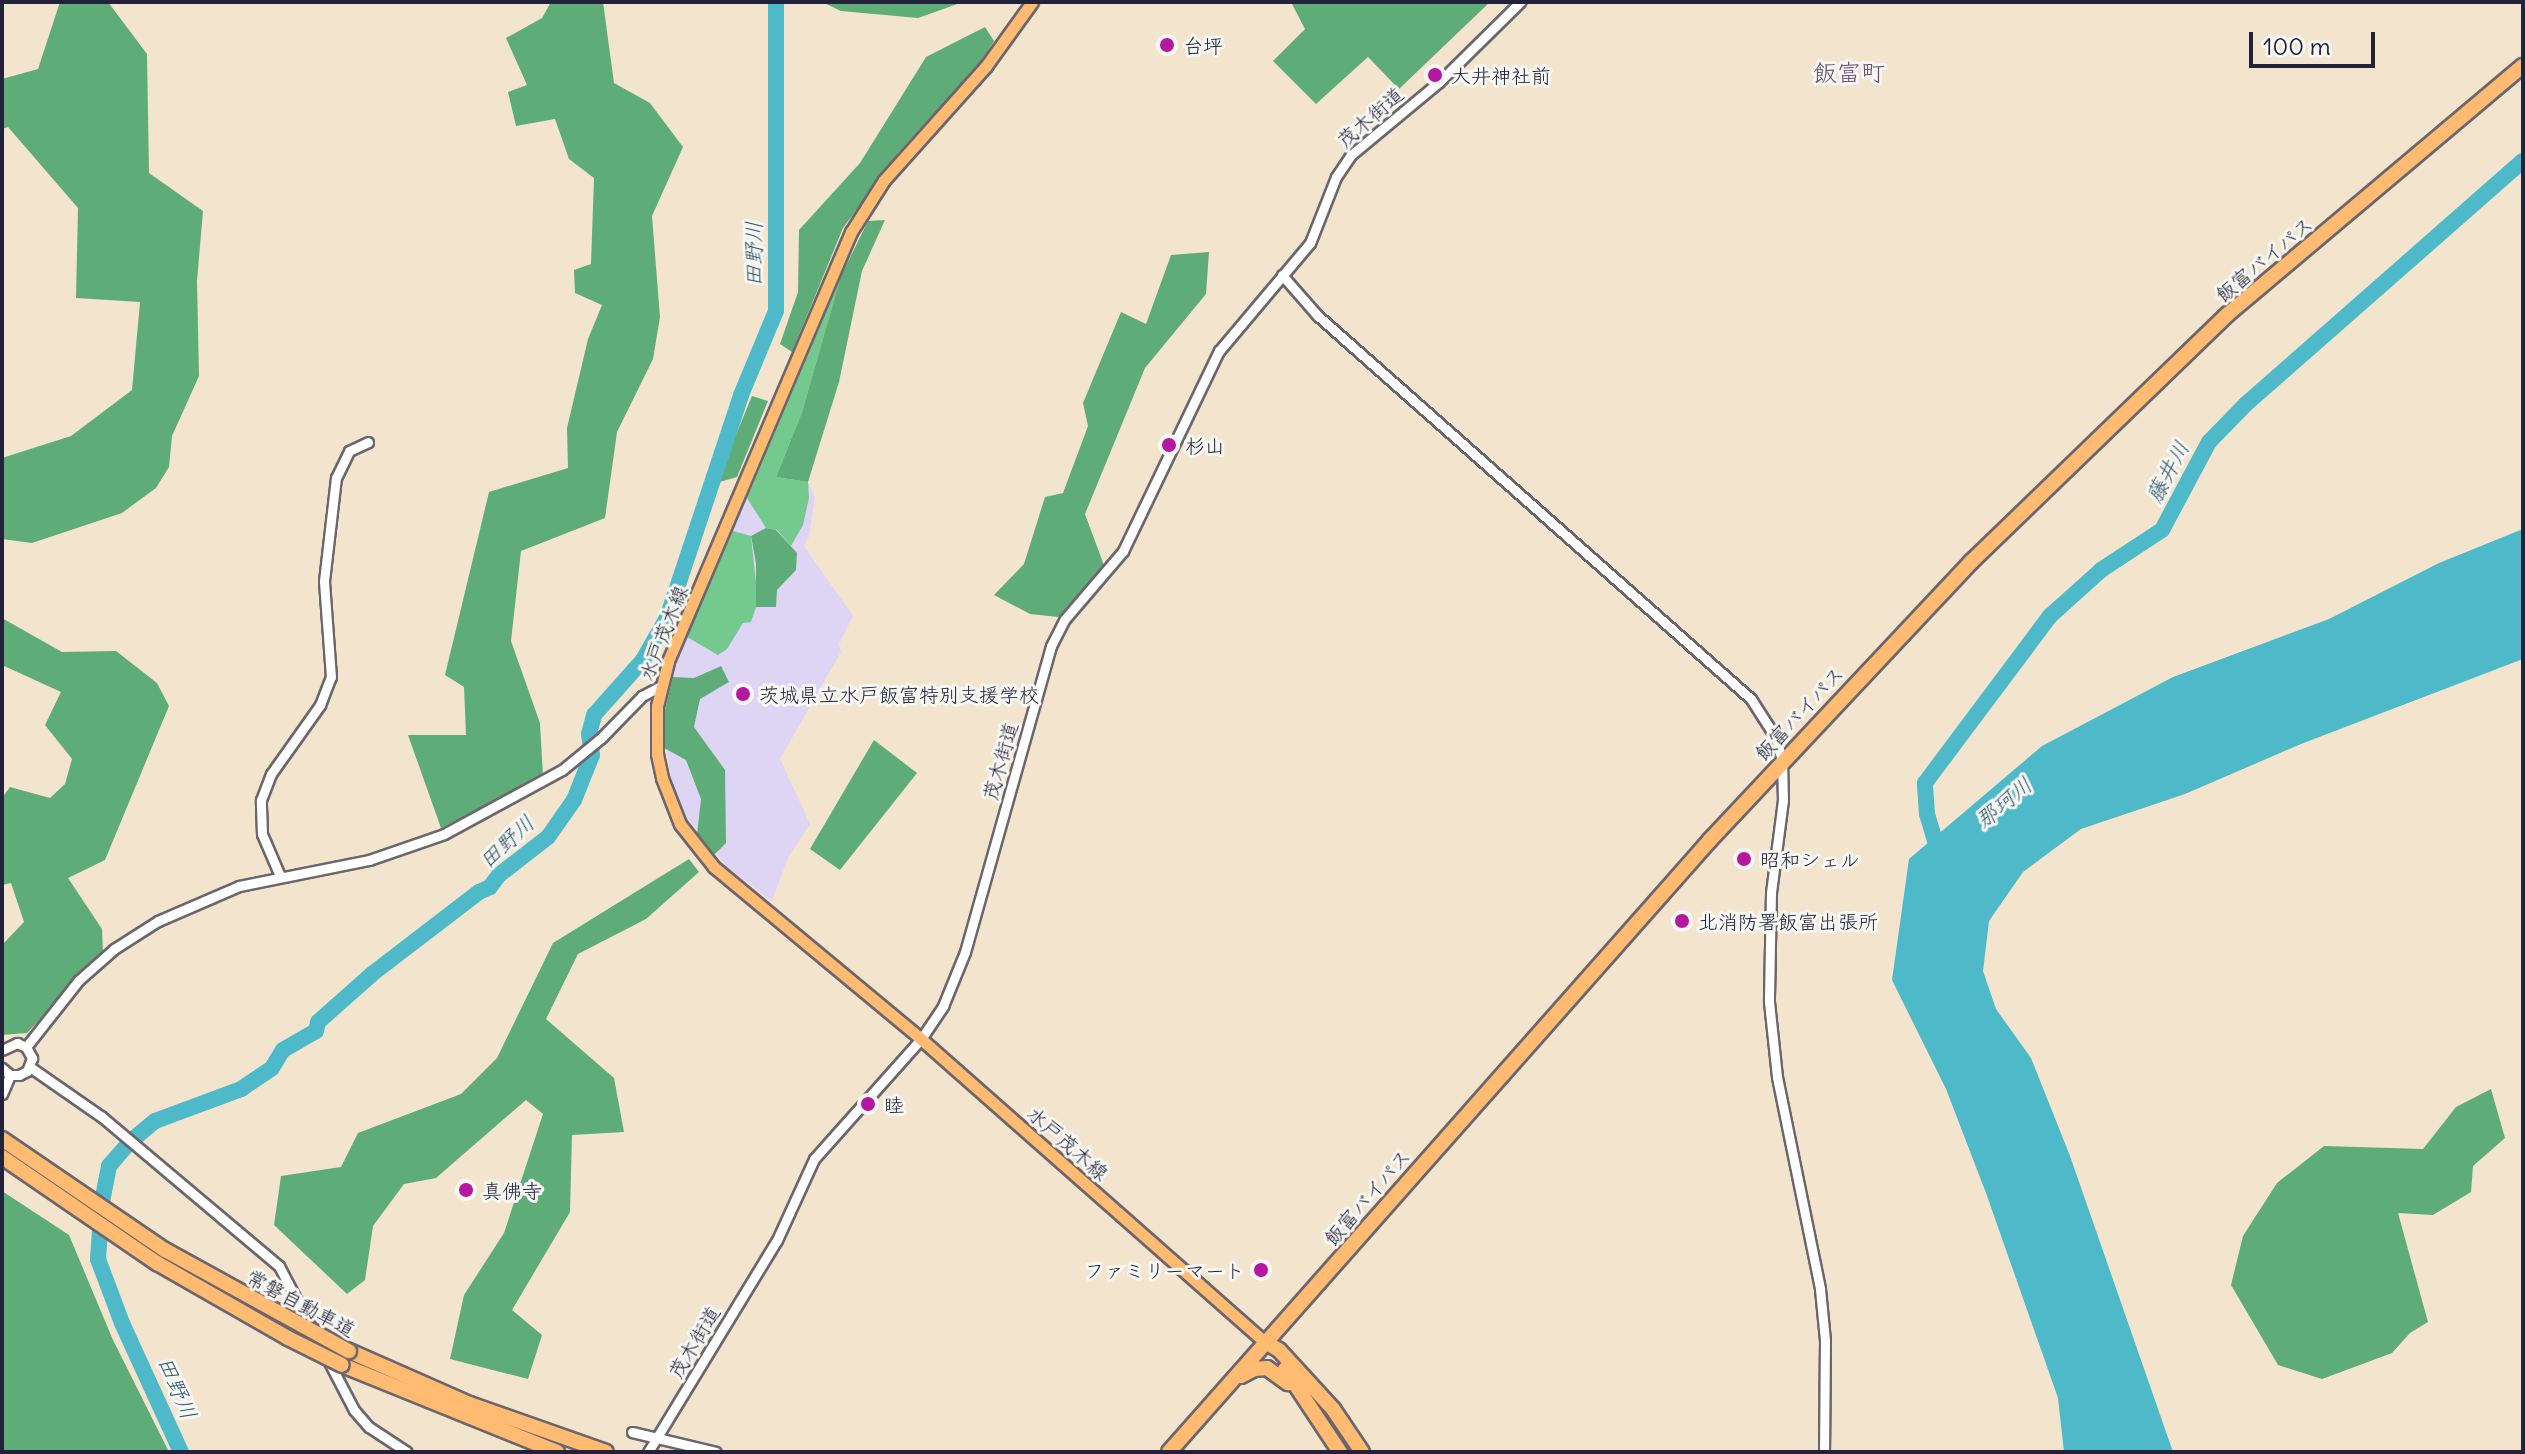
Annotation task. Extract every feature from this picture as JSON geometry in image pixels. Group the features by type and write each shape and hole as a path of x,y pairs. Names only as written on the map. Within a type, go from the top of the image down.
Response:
{"highway":[{"name":"飯富バイパス","path":"1169,1452 1782,760 1971,562 2175,363 2523,66"},
{"name":"常磐自動車道","path":"2,1139 165,1250 346,1358 557,1452"},
{"name":"常磐自動車道","path":"2,1157 157,1263 288,1338 606,1452"},
{"path":"1265,1342 1340,1452"},
{"path":"1265,1342 1279,1350 1333,1409 1362,1452"},
{"path":"1228,1386 1254,1369 1267,1368 1282,1376 1304,1396"}],"main road":[{"name":"水戸茂木線","path":"1032,2 986,66 884,180 851,232 661,686 655,727 662,778 670,803 688,837 714,867 921,1039 1265,1342"}],"street":[{"name":"茂木街道","path":"648,1452 777,1240 814,1159 921,1039 943,1006 961,965 1058,632 1123,551 1219,351 1310,243 1336,177 1351,155 1439,82 1520,2"},
{"path":"1282,275 1317,315 1751,699 1776,738 1782,760 1783,800 1770,907 1769,1002 1777,1077 1820,1289 1825,1340 1824,1452"},
{"path":"280,876 262,834 261,800 271,774 320,705 331,677 324,581 336,478 349,451 368,442"},
{"path":"26,1047 79,980 114,949 158,921 202,900 280,876 369,860 444,834 521,795 587,750 642,696 661,686"},
{"path":"2,1050 13,1043 26,1047 31,1054 30,1067 19,1075 6,1072 2,1094"},
{"path":"30,1067 110,1123 279,1266 354,1410 369,1427 407,1452"},
{"path":"632,1432 655,1440 716,1452"}],"shaded area":[{"name":"茨城県立水戸飯富特別支援学校","path":"799,478 808,482 815,497 809,536 804,546 853,616 839,644 841,652 780,759 810,824 788,858 772,901 727,867 686,817 671,782 663,718 678,657 747,498 754,492"}],"green space":[{"path":"60,2 108,2 147,54 149,173 203,211 197,281 199,376 172,436 169,467 156,488 122,513 32,543 2,539 2,458 71,436 132,390 140,302 76,298 78,208 8,127 2,129 2,79 38,69"},
{"path":"551,2 603,2 614,83 650,103 683,147 652,216 660,317 653,359 617,432 605,518 521,551 511,641 540,723 543,776 441,828 408,735 466,735 464,687 445,675 489,492 568,468 567,428 588,339 602,305 575,293 574,270 591,264 594,178 569,159 555,119 516,126 508,92 527,85 506,38 542,18"},
{"path":"822,2 963,2 918,18 841,11"},
{"path":"1291,2 1490,2 1399,89 1368,57 1316,104 1273,61 1305,29"},
{"path":"985,27 994,41 981,62 899,152 843,228 792,352 780,344 798,292 799,230 860,163 926,57"},
{"path":"885,220 862,271 839,382 808,482 776,477 802,412 841,276 868,221"},
{"path":"1209,252 1206,294 1145,368 1085,514 1105,568 1058,617 1030,614 994,595 1024,564 1045,497 1063,493 1088,426 1083,403 1121,312 1146,324 1171,255"},
{"path":"841,277 802,412 776,477 808,482 809,498 803,525 791,546 777,530 766,528 747,498"},
{"path":"752,396 768,401 737,477 716,483"},
{"path":"766,528 776,530 797,553 796,570 777,590 776,607 756,607 756,563 751,536"},
{"path":"733,531 751,536 758,601 751,622 743,623 727,649 718,655 687,637"},
{"path":"2,618 62,652 116,651 157,683 169,706 105,860 68,878 102,929 103,953 27,1033 2,1035 2,945 24,922 11,883 2,885 2,798 10,787 50,798 65,784 72,759 45,725 61,692 2,665"},
{"path":"721,666 729,682 700,699 694,727 725,770 726,843 714,855 697,835 701,799 686,760 664,748 663,718 673,677 694,678"},
{"path":"874,740 917,773 840,870 810,849"},
{"path":"689,859 699,872 646,919 578,954 546,1019 614,1078 624,1132 572,1135 570,1212 512,1310 542,1335 528,1379 450,1359 464,1295 504,1233 543,1114 526,1100 436,1178 404,1184 373,1226 365,1280 347,1294 274,1225 281,1176 341,1167 358,1133 461,1094 497,1058 553,943"},
{"path":"2491,1089 2505,1138 2473,1166 2471,1192 2433,1215 2398,1213 2428,1322 2410,1333 2392,1353 2322,1379 2278,1365 2231,1285 2243,1236 2277,1183 2324,1146 2423,1149 2456,1107"},
{"path":"2,1191 69,1235 113,1340 169,1452 2,1452"}],"water":[{"name":"那珂川","path":"2523,529 2523,659 2301,744 2185,794 2081,829 2023,872 1989,921 1983,971 1996,1009 2031,1058 2070,1156 2173,1452 2064,1452 2058,1398 1986,1193 1946,1089 1892,980 1909,859 2042,746 2173,677 2329,619 2439,563"}],"waterway":[{"name":"田野川","path":"181,1452 122,1323 98,1259 102,1202 109,1166 131,1141 155,1121 241,1089 272,1068 283,1050 316,1031 318,1022 372,974 479,892 490,887 499,875 548,837 574,800 592,755 589,734 594,715 643,660 667,618 741,395 776,311 776,2"},
{"name":"藤井川","path":"1939,854 1927,814 1925,783 2050,616 2101,570 2162,530 2209,442 2246,404 2523,161"}],"place":[{"name":"台坪","path":"1167,45"},
{"name":"大井神社前","path":"1435,75"},
{"name":"杉山","path":"1169,445"},
{"name":"茨城県立水戸飯富特別支援学校","path":"743,694"},
{"name":"昭和シェル","path":"1744,859"},
{"name":"北消防署飯富出張所","path":"1682,921"},
{"name":"睦","path":"868,1104"},
{"name":"真佛寺","path":"466,1190"},
{"name":"ファミリーマート","path":"1261,1270"}],"district":[{"name":"飯富町","path":"1849,73"}]}
